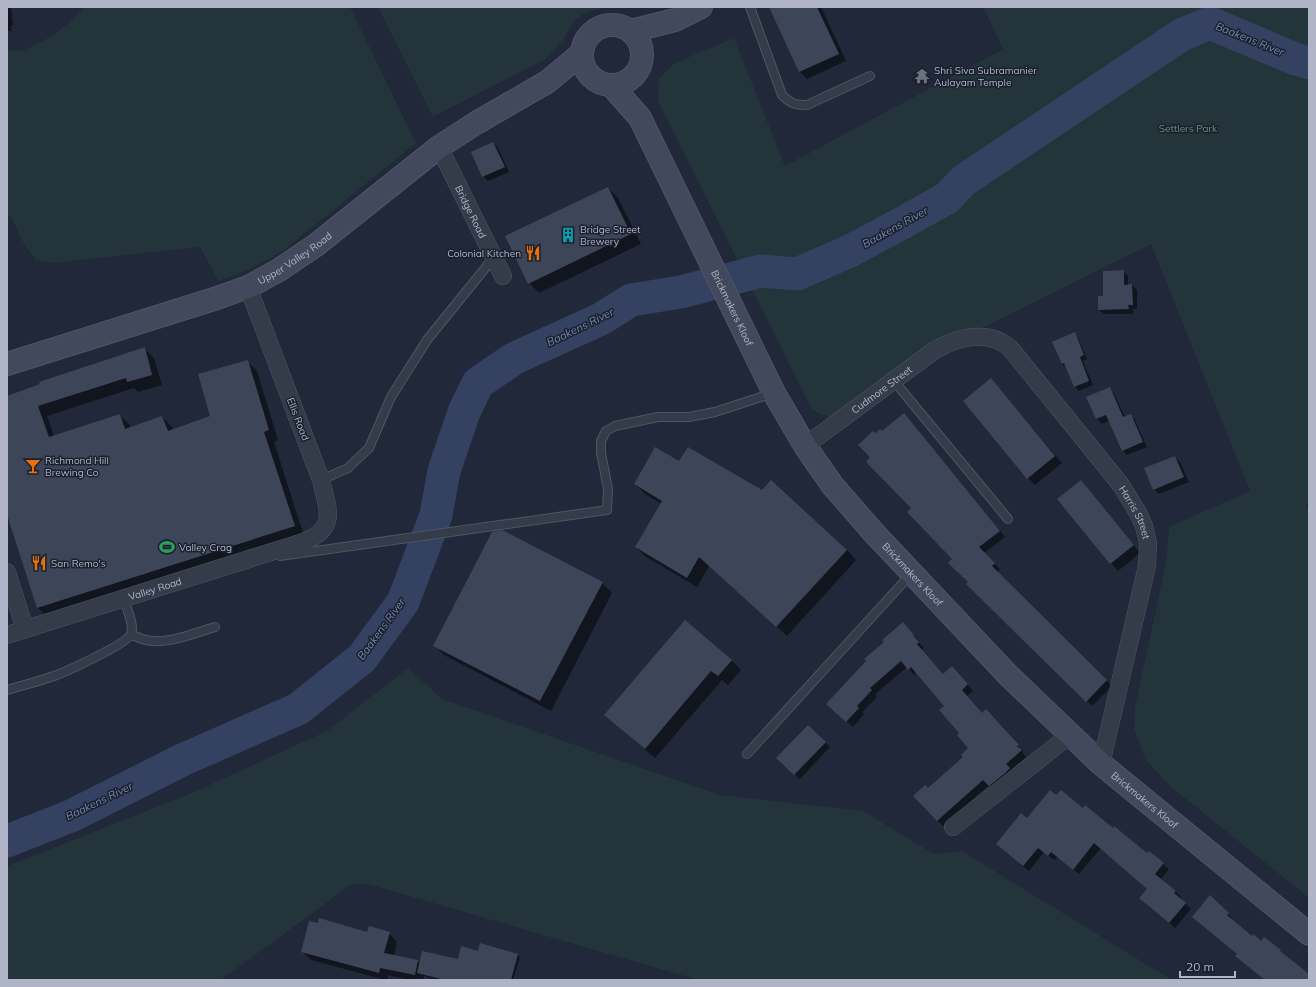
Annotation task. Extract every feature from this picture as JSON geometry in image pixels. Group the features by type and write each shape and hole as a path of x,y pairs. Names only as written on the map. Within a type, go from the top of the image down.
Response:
{"street":[{"path":"636,40 701,7"},
{"path":"613,24 623,26 636,40 642,58 636,74 627,81 611,85 603,84 590,76 583,66 581,54 583,44 588,36 599,28 613,24"},
{"name":"Upper Valley Road","path":"7,364 248,287 279,270 316,245 439,147 547,82 581,54"},
{"name":"Brickmakers Kloof","path":"636,74 640,118"},
{"name":"Upper Valley Road","path":"547,82 590,76"},
{"name":"Brickmakers Kloof","path":"611,85 640,118 774,393 805,446 833,486 911,573 1008,675 1070,735 1101,764 1309,934"},
{"name":"Bridge Road","path":"439,147 503,276"},
{"name":"Ellis Road","path":"248,287 321,480 328,510 327,525 315,537 304,542"},
{"name":"Harris Street","path":"960,339 986,336 1004,343 1010,348 1121,485 1144,526 1148,543 1147,566 1101,764"},
{"name":"Cudmore Street","path":"805,446 935,350 945,344 960,339"},
{"name":"Valley Road","path":"7,635 304,542"},
{"path":"7,572 25,629"},
{"path":"952,827 1070,735"}],"lane":[{"path":"750,7 782,95 788,101 796,105 807,104 870,76"},
{"path":"321,480 348,468 369,448 392,397 427,340 494,257"},
{"path":"894,381 1008,519"},
{"path":"239,562 607,510 608,489 601,453 601,440 606,431 615,426 658,418 689,417 715,412 774,393"},
{"path":"747,754 911,573"},
{"path":"7,690 58,674 126,640 131,635 132,628 124,599"},
{"path":"131,635 147,640 157,641 171,639 215,627"}],"green space":[{"path":"83,7 350,7 416,143 283,251 251,268 218,281 200,247 52,263 36,260 24,244 12,218 7,215 7,50 23,50 56,33 72,20"},
{"path":"378,7 650,7 603,8 586,12 575,20 563,40 544,60 433,117"},
{"name":"Settlers Park","path":"983,7 1309,7 1309,503 1306,504 1309,511 1309,898 1170,786 1145,759 1134,729 1135,707 1166,563 1169,527 1250,491 1151,244 960,339 840,420 820,414 811,408 658,101 659,79 675,63 734,38 785,166 1003,49"},
{"path":"408,668 442,699 720,795 863,811 934,854 962,851 1172,980 698,980 368,884 352,884 221,980 7,980 7,866 192,793 327,731"}],"building":[{"path":"769,7 817,7 839,54 799,72"},
{"path":"493,142 505,167 482,177 471,152"},
{"name":"Bridge Street Brewery","path":"608,187 631,234 528,284 505,236"},
{"path":"1124,270 1124,285 1132,284 1133,305 1128,305 1129,309 1098,310 1098,296 1103,296 1103,271"},
{"path":"1075,332 1084,355 1080,357 1089,381 1074,387 1064,363 1062,364 1052,342"},
{"path":"145,347 152,375 127,382 126,378 38,406 49,437 120,414 125,429 162,416 168,431 210,416 198,374 248,360 269,430 264,432 295,526 37,608 7,515 7,396 40,384 39,382"},
{"path":"991,378 1055,456 1027,479 963,401"},
{"path":"1110,387 1123,417 1131,414 1143,442 1122,451 1106,415 1096,419 1086,397"},
{"path":"904,413 1000,531 979,547 995,563 992,566 1107,680 1086,702 966,584 968,582 948,563 952,559 907,512 911,508 866,462 870,457 858,445 873,431 876,433 880,429 882,431"},
{"path":"655,447 679,461 688,447 762,490 771,480 847,550 776,627 699,557 687,578 635,547 662,501 634,484"},
{"path":"1175,456 1184,477 1153,490 1144,468"},
{"path":"1081,480 1134,545 1110,564 1057,499"},
{"path":"502,530 603,582 540,701 433,646 492,532"},
{"path":"685,620 732,660 718,676 711,671 645,749 604,715"},
{"path":"903,622 919,642 917,644 943,674 952,666 968,684 962,690 982,713 986,709 1022,750 1006,764 1010,768 1004,774 989,786 983,780 937,821 913,796 925,785 928,788 963,757 961,755 968,748 957,735 959,733 939,710 944,706 911,667 908,670 901,661 870,688 872,690 857,706 859,708 846,722 826,704 866,661 864,659 884,642 882,640"},
{"path":"808,725 826,742 794,775 776,758"},
{"path":"1050,790 1056,795 1061,790 1083,808 1085,805 1147,853 1149,851 1164,863 1155,874 1176,891 1174,893 1186,903 1169,923 1139,898 1147,889 1094,843 1073,870 1051,852 1048,856 1038,848 1023,866 996,844 1021,813 1027,818"},
{"path":"1210,895 1229,913 1227,915 1252,936 1253,934 1261,941 1264,937 1309,974 1309,980 1265,980 1235,956 1237,954 1192,917"},
{"path":"319,918 367,932 369,926 390,932 384,953 418,960 415,975 380,968 379,973 301,952 309,921 318,923"},
{"path":"480,943 518,954 511,980 445,980 417,973 422,951 458,959 461,946 478,951"}],"waterway":[{"name":"Baakens River","path":"7,841 71,816 182,760 298,709 362,658 403,602 436,515 444,471 464,412 478,383 515,358 601,319 631,300 681,292 761,271 797,274 850,251 947,198 963,181 1181,35 1210,23 1295,59 1309,63"}],"place":[{"name":"Shri Siva Subramanier Aulayam Temple","path":"922,76"},
{"name":"Bridge Street Brewery","path":"568,235"},
{"name":"Colonial Kitchen","path":"533,253"},
{"name":"Richmond Hill Brewing Co","path":"33,466"},
{"name":"Valley Crag","path":"167,547"},
{"name":"San Remo's","path":"39,563"}]}
